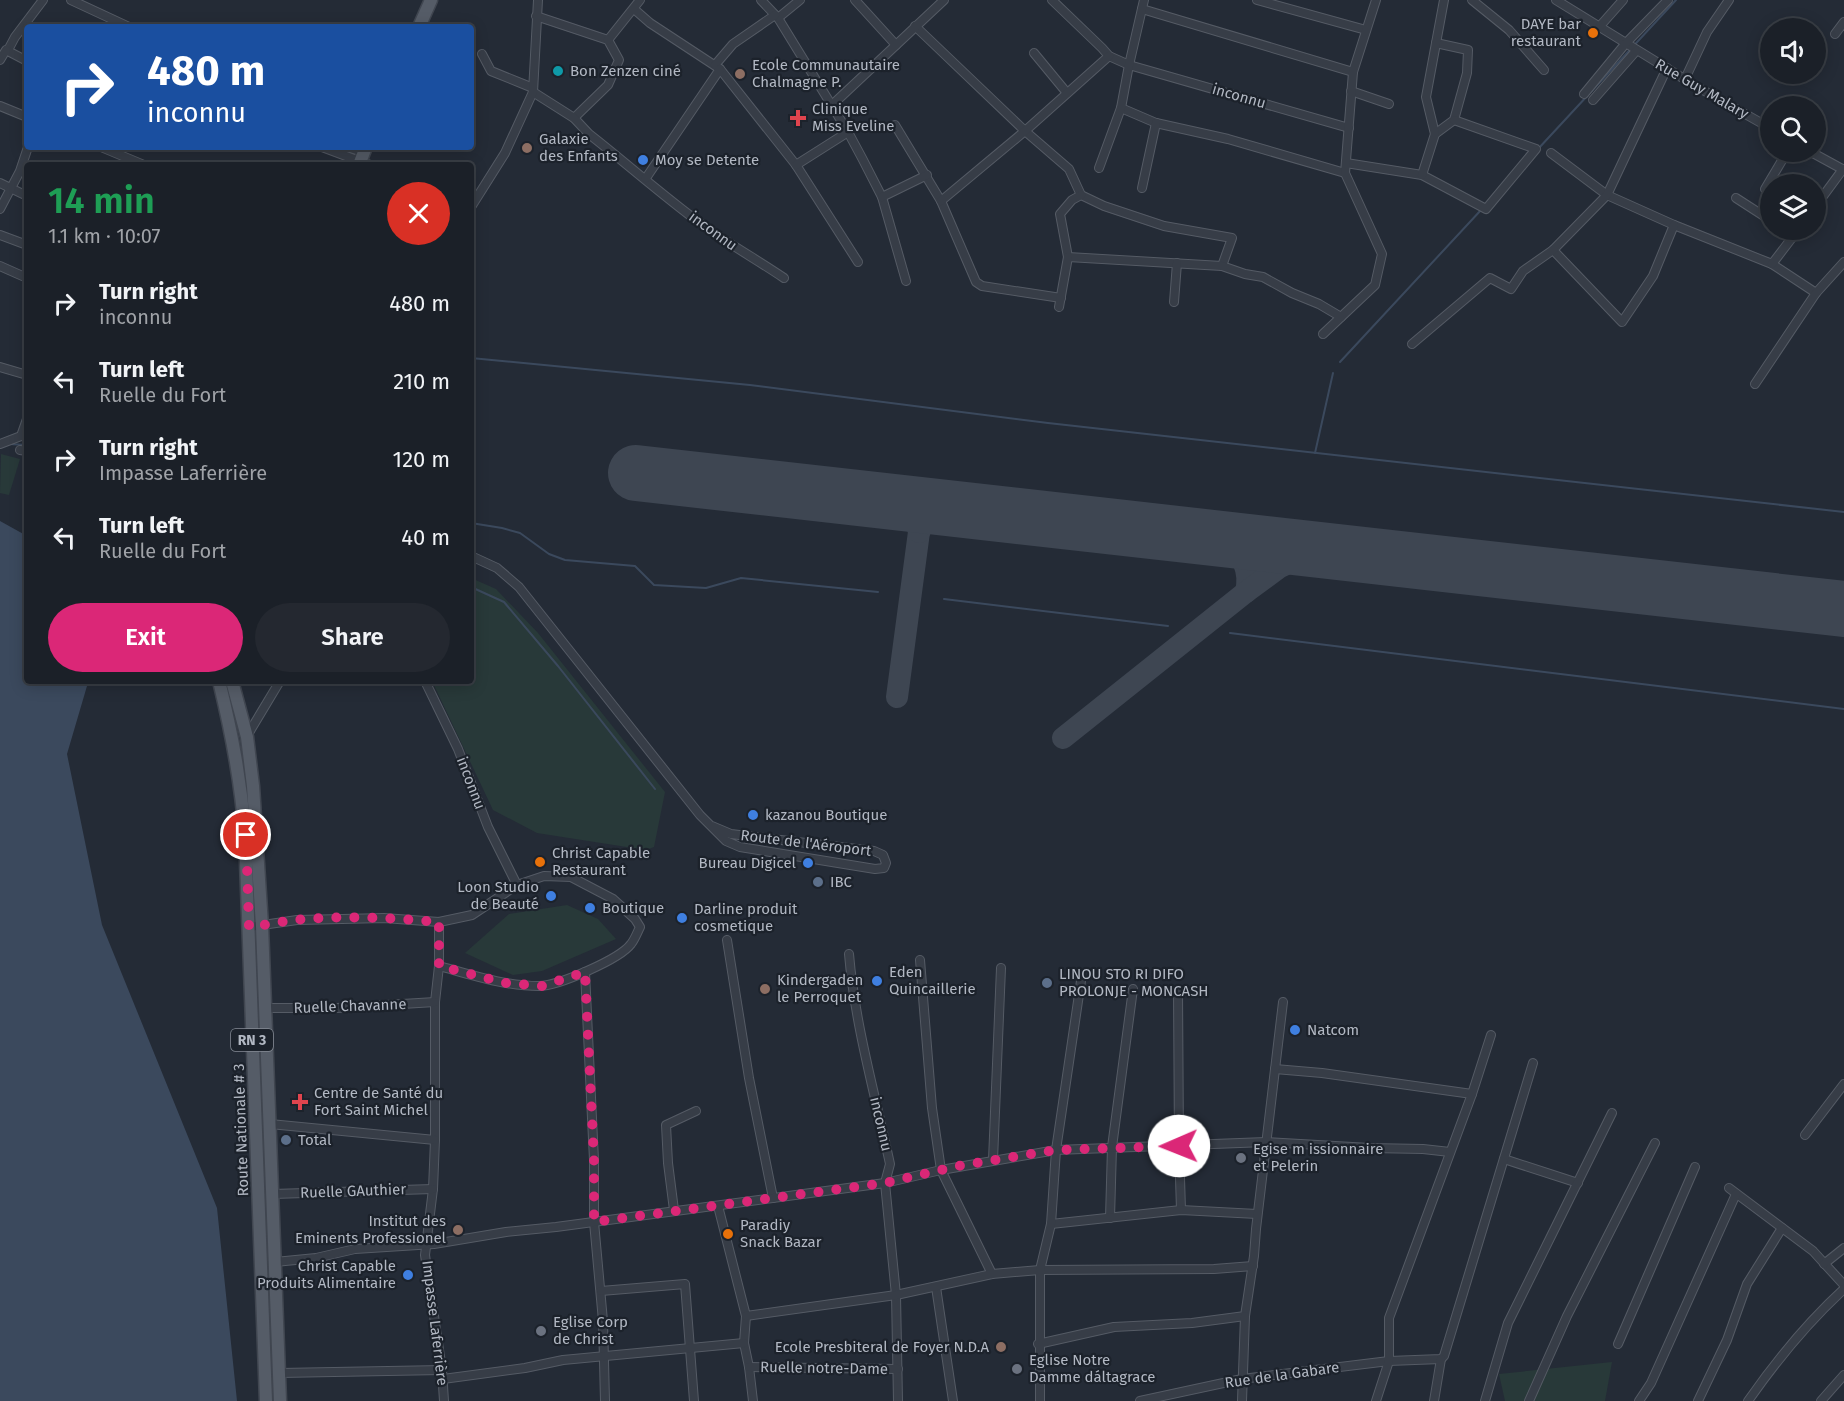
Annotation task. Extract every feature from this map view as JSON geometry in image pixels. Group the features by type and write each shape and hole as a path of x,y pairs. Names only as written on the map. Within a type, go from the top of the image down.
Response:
{"main road":[{"path":"420,24 431,0"},
{"name":"Route Nationale # 3","path":"220,684 234,739 241,787 265,1008 280,1401"},
{"name":"Route Nationale # 3","path":"233,684 247,737 254,786 254,1084 266,1401"},
{"path":"254,1084 268,1084"}],"street":[{"path":"25,24 43,0"},
{"path":"71,0 122,24"},
{"path":"474,202 505,153 533,90 538,0"},
{"path":"608,40 640,0"},
{"path":"761,0 776,17 848,132 882,197 906,281"},
{"path":"646,178 733,44 800,0"},
{"path":"855,0 896,45"},
{"path":"831,106 944,0"},
{"name":"inconnu","path":"1052,0 1108,56 1348,128"},
{"path":"1099,168 1121,108 1144,0"},
{"path":"1257,0 1366,30"},
{"path":"1323,334 1375,285 1382,254 1345,173 1353,72 1376,0"},
{"path":"1422,175 1435,134 1426,97 1444,0"},
{"path":"1472,0 1509,30 1544,70"},
{"name":"Rue Guy Malary","path":"1556,0 1571,4 1631,47 1760,122"},
{"path":"1600,26 1623,0"},
{"path":"1593,100 1668,0"},
{"path":"1685,79 1707,32 1729,0"},
{"path":"634,9 650,23 717,67 796,165 858,262"},
{"path":"1142,9 1353,72"},
{"path":"536,16 608,40 619,60 608,85 574,118"},
{"path":"1835,34 1844,22"},
{"path":"24,25 3,54 24,60"},
{"path":"915,26 1025,132 1069,169 1081,195 1104,206 1164,226 1232,238 1222,266"},
{"path":"1435,134 1454,120 1467,73 1468,50 1436,43"},
{"path":"1584,94 1631,47"},
{"path":"1034,53 1067,93"},
{"path":"482,54 491,70 533,90"},
{"path":"941,201 1025,132 1108,56"},
{"path":"1412,344 1490,278 1511,289 1523,271 1553,250 1607,195 1667,68"},
{"name":"inconnu","path":"533,90 574,118 589,134 698,221 735,248 784,278"},
{"path":"1352,91 1389,104"},
{"path":"0,106 24,116"},
{"path":"1121,108 1156,123 1228,139 1345,173"},
{"path":"1346,163 1422,175 1486,209 1536,149 1454,120"},
{"path":"1142,188 1156,123"},
{"path":"895,125 941,201 976,282 982,286 1061,298"},
{"path":"796,165 848,132"},
{"path":"0,209 20,171 27,150"},
{"path":"108,150 137,162"},
{"path":"333,150 364,158"},
{"path":"1551,153 1607,195 1674,225 1772,264 1816,293"},
{"path":"1826,160 1844,170 1826,193"},
{"path":"882,197 927,176"},
{"path":"0,183 24,195"},
{"path":"1059,308 1068,257 1060,214 1072,200 1081,195"},
{"path":"1736,198 1760,214"},
{"path":"1553,250 1622,322 1653,276 1674,225"},
{"path":"0,235 24,244"},
{"path":"1772,264 1790,240"},
{"path":"1068,257 1222,266 1263,277 1341,317"},
{"path":"1755,384 1816,293 1844,262"},
{"path":"1174,302 1177,263"},
{"path":"0,266 24,277"},
{"path":"0,368 24,374"},
{"path":"0,444 21,436 24,428"},
{"name":"Route de l'Aéroport","path":"474,557 497,568 519,587 700,815 726,841 740,847 875,869 884,868 886,863 883,855 874,851 731,834 712,826"},
{"path":"247,737 278,684"},
{"name":"inconnu","path":"426,684 458,749 488,827 517,885"},
{"path":"255,926 297,920 352,918 439,922 472,915 517,885 544,876 572,877 613,899 635,919 640,927 630,945 611,959 585,972 542,986 505,983 439,966"},
{"name":"Impasse Laferrière","path":"439,922 439,966 435,1002 433,1189 425,1255 443,1375 444,1401"},
{"path":"727,940 749,1078 773,1198"},
{"name":"inconnu","path":"849,954 860,1031 890,1164 885,1183 896,1295 898,1401"},
{"path":"920,960 932,1108 941,1170 992,1274"},
{"path":"993,1160 1001,968"},
{"path":"585,972 594,1160 594,1222 601,1291 605,1401"},
{"path":"1040,1401 1038,1344 1040,1270 1051,1224 1056,1150 1081,981"},
{"path":"1110,1218 1112,1147 1133,989"},
{"path":"1178,990 1181,1210"},
{"name":"Ruelle Chavanne","path":"265,1008 337,1008 435,1002"},
{"path":"1242,1401 1245,1316 1253,1266 1257,1214 1283,1002"},
{"path":"1376,1401 1389,1361 1389,1318 1472,1094 1491,1035"},
{"path":"1434,1401 1441,1359 1447,1352 1533,1063"},
{"path":"1275,1070 1322,1073 1472,1094"},
{"path":"1805,1135 1844,1084"},
{"path":"674,1210 665,1129 669,1122 696,1111"},
{"path":"1485,1401 1508,1323 1611,1113"},
{"path":"270,1124 435,1140"},
{"path":"275,1262 316,1258 355,1249 427,1244 885,1183 941,1170 1056,1150 1266,1142 1450,1152"},
{"path":"1529,1401 1567,1316 1655,1143"},
{"path":"1504,1159 1578,1183"},
{"path":"1618,1344 1695,1167"},
{"path":"1730,1188 1813,1251 1844,1287 1768,1371 1748,1401"},
{"name":"Ruelle GAuthier","path":"273,1194 433,1189"},
{"path":"1639,1401 1651,1383 1736,1194"},
{"path":"718,1206 746,1316 744,1343 753,1401"},
{"path":"1051,1224 1181,1210 1257,1214"},
{"path":"1698,1401 1727,1340 1747,1284 1782,1228"},
{"path":"1824,1264 1844,1248"},
{"path":"746,1316 896,1295 992,1274 1040,1270 1214,1269 1253,1266"},
{"path":"601,1291 685,1284 694,1401"},
{"path":"936,1287 953,1401"},
{"path":"1038,1344 1114,1327 1192,1323 1245,1316"},
{"name":"Ruelle notre-Dame","path":"279,1373 443,1375 525,1368 563,1360 744,1343"},
{"name":"Rue de la Gabare","path":"1140,1401 1242,1379 1389,1361 1441,1359"},
{"name":"Ruelle notre-Dame","path":"749,1367 898,1369"},
{"path":"1821,1401 1844,1375"}],"shaded area":[{"path":"1,454 20,459 9,495 0,493"},
{"path":"474,579 496,589 538,633 665,792 654,847 646,850 537,833 493,810 433,684 474,684"},
{"path":"567,905 598,919 616,939 542,971 513,975 465,953 509,914"},
{"path":"1612,1362 1605,1401 1505,1401 1499,1374"}],"water":[{"path":"0,521 24,534 24,684 87,684 67,754 102,925 217,1208 237,1401 0,1401"}],"waterway":[{"path":"1538,149 1676,0"},
{"path":"1340,362 1481,210"},
{"path":"474,358 750,385 1048,423 1844,512"},
{"path":"1315,453 1333,373"},
{"path":"9,444 24,445"},
{"path":"474,523 520,533 549,554 565,560 635,566 654,585 706,588 741,578 878,592"},
{"path":"474,588 504,602 558,666 655,789"},
{"path":"944,599 1168,626"},
{"path":"1230,633 1844,709"}],"taxiway":[{"path":"896,503 915,517 919,532 897,697"},
{"path":"919,532 928,515 948,508"},
{"path":"1226,540 1237,551 1244,563 1247,577 1246,592"},
{"path":"1063,738 1246,592 1280,567 1316,550"}],"runway":[{"path":"636,473 1844,609"}],"place":[{"name":"DAYE bar restaurant","path":"1593,33"},
{"name":"Bon Zenzen ciné","path":"558,71"},
{"name":"Ecole Communautaire Chalmagne P.","path":"740,74"},
{"name":"Clinique Miss Eveline","path":"798,118"},
{"name":"Galaxie des Enfants","path":"527,148"},
{"name":"Moy se Detente","path":"643,160"},
{"name":"kazanou Boutique","path":"753,815"},
{"name":"Christ Capable Restaurant","path":"540,862"},
{"name":"Bureau Digicel","path":"808,863"},
{"name":"IBC","path":"818,882"},
{"name":"Loon Studio de Beauté","path":"551,896"},
{"name":"Boutique","path":"590,908"},
{"name":"Darline produit cosmetique","path":"682,918"},
{"name":"Eden Quincaillerie","path":"877,981"},
{"name":"LINOU STO RI DIFO PROLONJE - MONCASH","path":"1047,983"},
{"name":"Kindergaden le Perroquet","path":"765,989"},
{"name":"Natcom","path":"1295,1030"},
{"name":"Centre de Santé du Fort Saint Michel","path":"300,1102"},
{"name":"Total","path":"286,1140"},
{"name":"Egise m issionnaire et Pelerin","path":"1241,1158"},
{"name":"Institut des Eminents Professionel","path":"458,1230"},
{"name":"Paradiy Snack Bazar","path":"728,1234"},
{"name":"Christ Capable Produits Alimentaire","path":"408,1275"},
{"name":"Eglise Corp de Christ","path":"541,1331"},
{"name":"Ecole Presbiteral de Foyer N.D.A","path":"1001,1347"},
{"name":"Eglise Notre Damme dáltagrace","path":"1017,1369"}],"route":[{"path":"246,835 249,927 297,920 384,918 439,922 439,966 505,983 542,986 585,972 594,1160 594,1222 885,1183 958,1166 1056,1150 1179,1146"}]}
